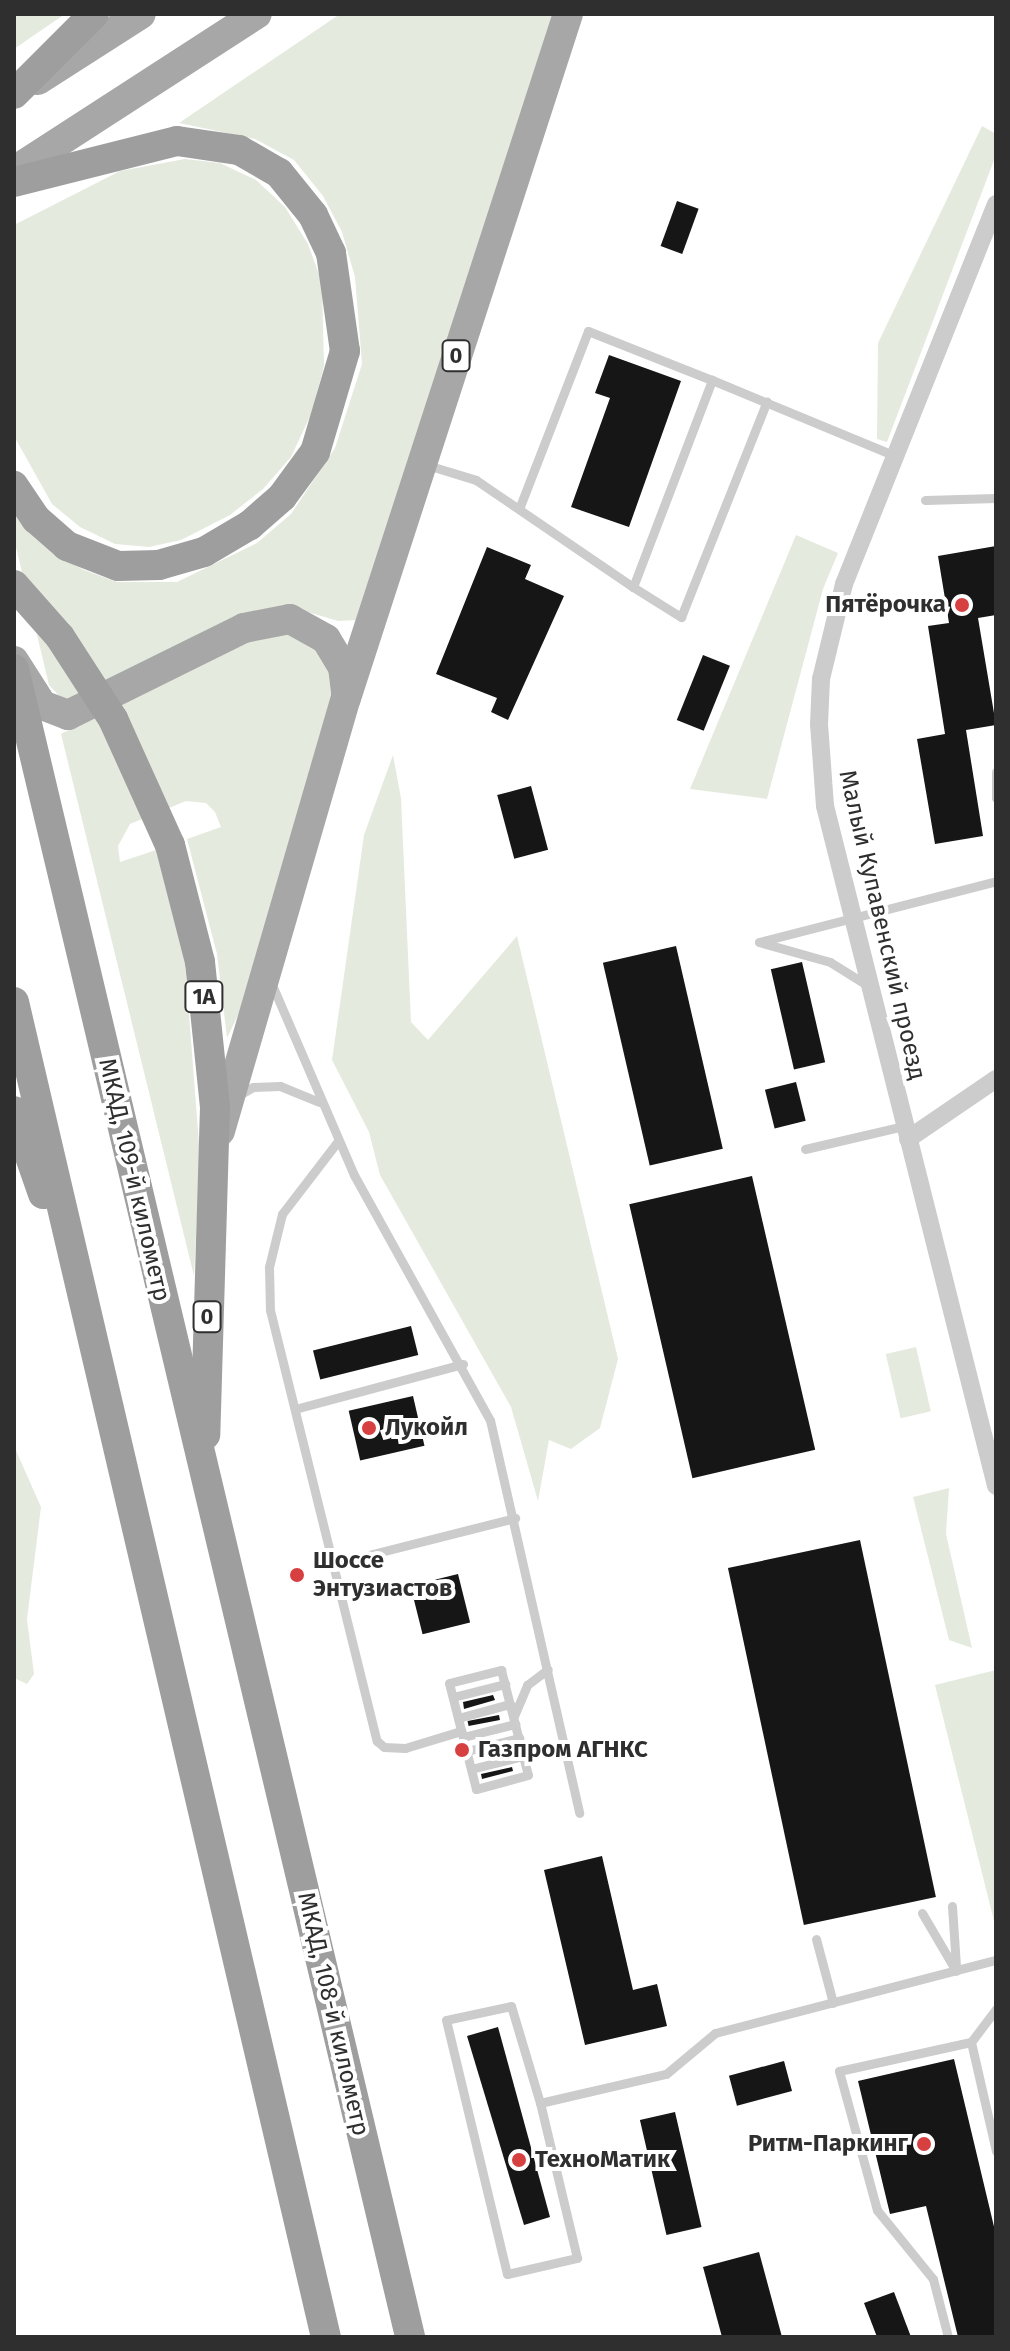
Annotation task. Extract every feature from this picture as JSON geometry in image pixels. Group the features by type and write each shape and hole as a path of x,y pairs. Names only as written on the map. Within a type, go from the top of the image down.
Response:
{"highway":[{"path":"14,94 94,14"},
{"path":"14,182 177,141 239,150 279,173 313,215 331,253 345,351 315,452 282,497 250,525 204,552 159,565 118,566 67,546 36,519 14,486"},
{"name":"1A","path":"14,585 60,637 113,719 170,845 200,962 215,1152"},
{"name":"МКАД, 109-й километр","path":"14,669 257,1692"},
{"path":"14,1002 98,1350 326,2337"},
{"path":"14,1111 98,1350"},
{"name":"0","path":"205,1481 215,1152"},
{"name":"МКАД, 108-й километр","path":"257,1692 410,2337"}],"main road":[{"path":"14,94 141,14"},
{"path":"14,171 257,14"},
{"name":"0","path":"215,1152 266,964 346,698 568,14"},
{"path":"14,660 42,705 68,715 244,628 290,619 326,639 343,667 346,698"}],"street":[{"name":"Малый Купавенский проезд","path":"996,204 893,455 844,584 821,679 819,767 852,915 996,1486"},
{"path":"906,1133 996,1079"}],"lane":[{"path":"519,509 588,331 767,401 893,455"},
{"path":"633,587 712,380"},
{"path":"421,463 476,480 681,617 767,401"},
{"path":"925,500 996,498"},
{"path":"996,772 996,798"},
{"path":"870,987 830,962 759,942 852,915 996,881"},
{"path":"266,964 338,1141 463,1364 490,1420 515,1518 579,1813"},
{"path":"224,1113 239,1095 267,1086 296,1089 322,1104"},
{"path":"805,1149 906,1133"},
{"path":"338,1141 289,1200 269,1267 270,1310 377,1741 384,1747 405,1748 514,1720"},
{"path":"295,1409 463,1364"},
{"path":"333,1564 515,1518"},
{"path":"514,1720 527,1685 548,1669"},
{"path":"505,1684 528,1775 476,1789 462,1734 453,1697 505,1684"},
{"path":"458,1718 510,1704"},
{"path":"467,1751 519,1738"},
{"path":"471,1769 523,1756"},
{"path":"952,1906 956,1971"},
{"path":"922,1913 956,1971"},
{"path":"816,1939 833,2003"},
{"path":"696,2039 996,1960"},
{"path":"511,2006 540,2103 577,2258 507,2274 446,2020 511,2006"},
{"path":"948,2337 933,2279 877,2210 839,2071 971,2042 996,2009"},
{"path":"540,2103 666,2074 715,2033"},
{"path":"971,2042 996,2151"}],"shaded area":[{"path":"14,14 65,14 14,49"},
{"path":"340,14 557,14 358,620 338,621 301,610 77,700 63,700 49,685 14,539 14,507 55,554 84,570 117,582 177,582 257,543 291,514 335,448 362,364 355,277 342,232 323,196 294,160 255,139 179,123"},
{"path":"982,126 996,134 996,155 887,442 877,439 878,343"},
{"path":"185,159 220,163 256,180 285,207 308,244 322,283 324,366 312,412 291,457 263,489 230,515 181,540 149,547 115,544 80,527 52,504 14,436 14,225 120,171"},
{"path":"796,535 838,553 823,589 767,799 690,789"},
{"path":"284,628 315,642 337,688 241,1009 227,1038 217,954 187,839 221,827 215,812 206,803 186,801 130,824 118,846 120,862 156,850 185,962 200,1157 194,1276 61,734 250,636"},
{"path":"393,755 401,798 411,1022 428,1040 517,936 618,1359 600,1428 571,1449 549,1440 538,1501 511,1407 380,1175 369,1132 332,1060 364,835"},
{"path":"916,1347 931,1411 901,1418 886,1354"},
{"path":"14,1446 41,1507 27,1619 34,1674 27,1684 14,1678"},
{"path":"949,1488 946,1534 972,1648 949,1640 913,1497"},
{"path":"996,1670 996,1929 935,1685"}],"building":[{"path":"677,201 699,209 682,254 661,246"},
{"path":"609,355 681,381 629,527 571,507 610,398 595,393"},
{"path":"996,546 996,615 978,618 996,725 966,730 983,836 935,844 917,739 945,734 928,626 949,623 938,556"},
{"path":"487,547 531,565 525,579 564,596 508,720 491,712 497,698 436,674"},
{"path":"703,655 730,666 704,731 677,720"},
{"path":"531,786 548,850 514,859 497,795"},
{"path":"676,946 723,1149 650,1166 603,963"},
{"path":"802,962 825,1062 794,1070 771,969"},
{"path":"796,1082 806,1121 775,1129 765,1090"},
{"path":"752,1176 815,1450 692,1478 629,1204"},
{"path":"411,1326 418,1355 320,1380 313,1350"},
{"path":"413,1396 424,1446 360,1461 349,1411"},
{"path":"860,1540 936,1897 804,1925 728,1568"},
{"path":"458,1574 470,1623 423,1634 410,1586"},
{"path":"493,1695 495,1700 464,1709 463,1702"},
{"path":"499,1715 500,1720 469,1726 468,1721"},
{"path":"512,1767 513,1771 482,1779 481,1774"},
{"path":"602,1856 633,1990 657,1984 667,2026 585,2045 544,1870"},
{"name":"ТехноМатик","path":"498,2027 550,2217 524,2225 467,2036"},
{"name":"Ритм-Паркинг","path":"954,2059 996,2235 996,2337 958,2337 926,2206 890,2214 858,2081"},
{"path":"784,2061 792,2091 737,2106 729,2076"},
{"path":"675,2112 702,2227 666,2235 640,2120"},
{"path":"759,2252 782,2337 722,2337 703,2267"},
{"path":"894,2292 911,2337 877,2337 864,2303"}],"place":[{"name":"Пятёрочка","path":"962,605"},
{"name":"Лукойл","path":"369,1428"},
{"name":"Шоссе Энтузиастов","path":"297,1575"},
{"name":"Газпром АГНКС","path":"462,1750"},
{"name":"Ритм-Паркинг","path":"924,2144"},
{"name":"ТехноМатик","path":"519,2160"}]}
